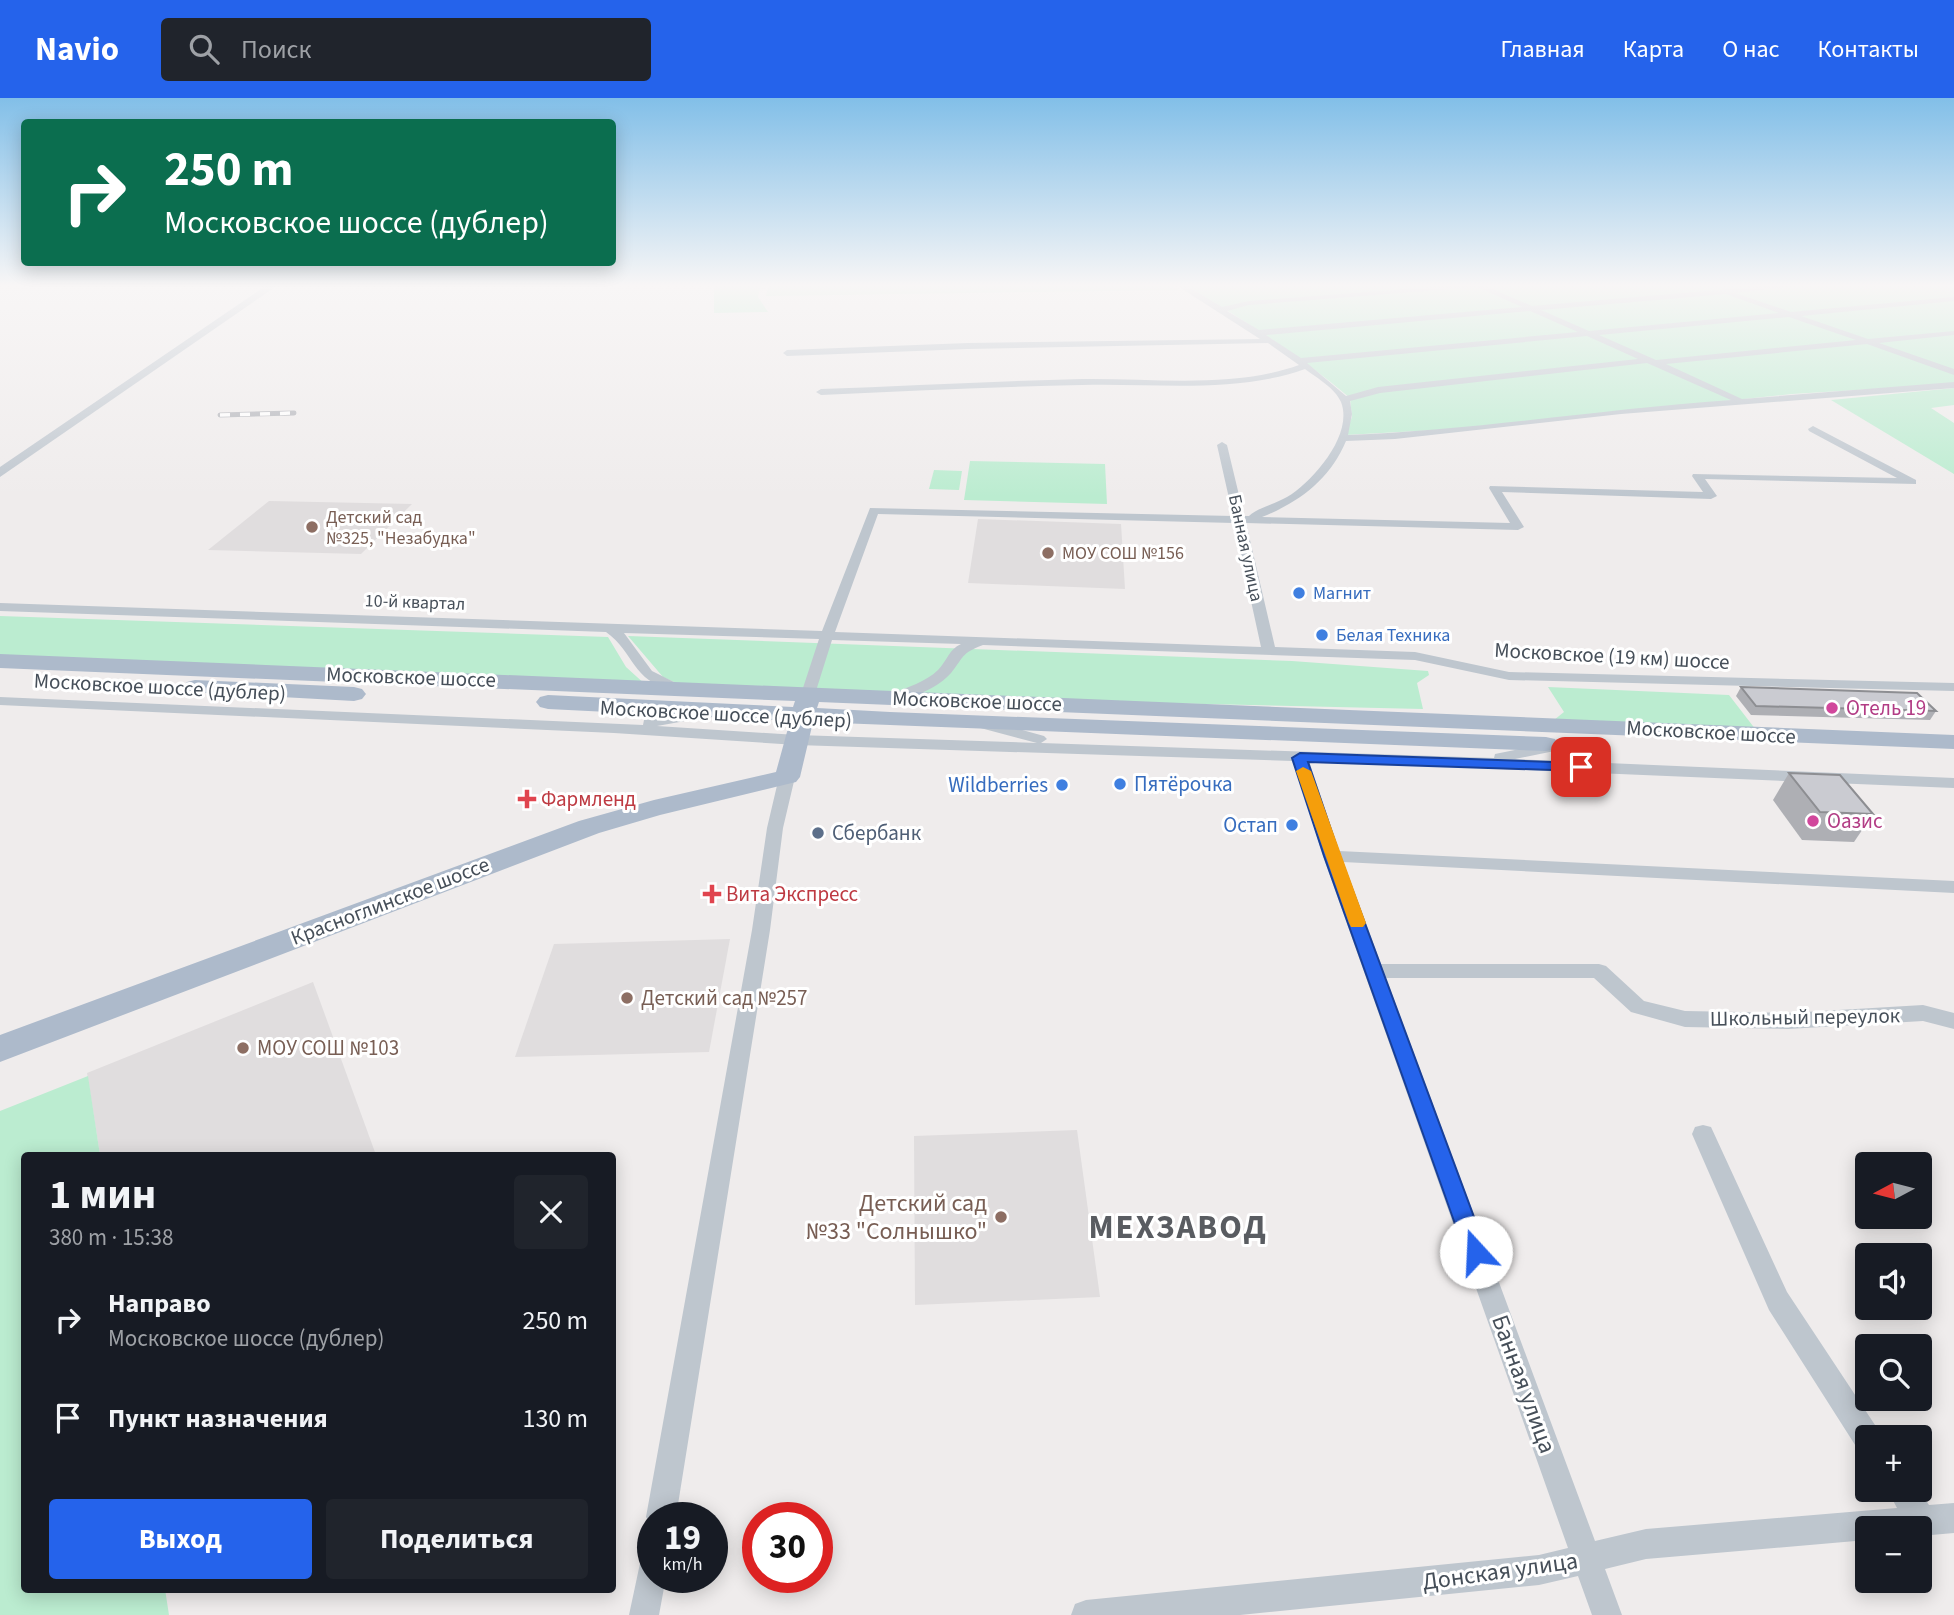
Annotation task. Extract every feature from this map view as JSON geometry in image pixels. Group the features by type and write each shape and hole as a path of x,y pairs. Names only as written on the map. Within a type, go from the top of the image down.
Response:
{"main road":[{"name":"Московское шоссе","path":"0,661 673,687 974,722 1954,760"},
{"name":"Московское шоссе","path":"0,679 724,711 897,698 1954,742"},
{"path":"787,777 806,704"},
{"path":"1904,740 1926,750 1928,754 1924,758"},
{"path":"1954,742 1948,745 1948,750 1954,753"},
{"name":"Красноглинское шоссе","path":"0,1049 589,827 654,808 787,777"}],"street":[{"path":"0,473 171,356"},
{"path":"1241,520 1276,508 1303,493 1326,471 1343,438 1348,416 1345,399 1320,374 1289,356"},
{"path":"821,392 1083,382 1222,381 1277,376 1301,364 1379,356"},
{"path":"1637,356 1739,400"},
{"path":"1345,399 1378,390 1713,356"},
{"path":"1906,356 1954,372"},
{"path":"1343,438 1419,434 1739,400 1954,385"},
{"path":"806,704 828,634 874,510 1518,527 1494,488 1712,496 1697,475 1912,482 1813,429"},
{"name":"Банная улица","path":"1222,445 1269,650"},
{"name":"10-й квартал","path":"0,607 982,640"},
{"path":"609,628 620,636 647,674 673,687"},
{"path":"897,698 933,681 945,671 959,650 982,640"},
{"name":"Московское (19 км) шоссе","path":"982,640 1415,656 1509,676 1954,687"},
{"name":"Московское шоссе (дублер)","path":"0,701 797,740 1474,762 1954,783"},
{"path":"614,729 724,711"},
{"path":"974,722 1069,747"},
{"path":"1474,762 1564,745"},
{"name":"Банная улица","path":"1300,758 1332,856 1376,971 1607,1615"},
{"path":"664,1502 761,930 775,828 787,777"},
{"path":"1332,856 1954,887"},
{"name":"Школьный переулок","path":"1376,971 1599,971 1638,1007 1685,1019 1788,1021 1923,1013 1954,1021"},
{"path":"1703,1135 1778,1301 1859,1425"},
{"name":"Донская улица","path":"1932,1520 1954,1518"},
{"name":"Донская улица","path":"1086,1615 1539,1570 1646,1544 1855,1527"},
{"path":"644,1615 648,1593"}],"shaded area":[{"name":"Детский сад №325, \"Незабудка\"","path":"269,501 412,504 361,554 208,550"},
{"name":"МОУ СОШ №156","path":"978,519 1121,524 1125,589 968,583"},
{"name":"Детский сад №257","path":"730,939 709,1052 515,1057 554,944"},
{"name":"МОУ СОШ №103","path":"313,982 375,1152 100,1152 87,1073"},
{"name":"Детский сад №33 \"Солнышко\"","path":"1077,1130 1100,1297 915,1305 914,1136"}],"green space":[{"path":"1296,356 1954,356 1954,384 1792,394 1454,429 1345,435 1352,417 1350,398"},
{"path":"1954,388 1954,405 1931,408 1954,423 1954,474 1831,400"},
{"path":"970,461 1105,464 1107,504 964,500"},
{"path":"934,470 962,471 959,490 929,489"},
{"path":"0,616 608,637 626,667 647,686 0,660"},
{"path":"628,636 1292,661 1428,671 1429,675 1417,683 1423,709 897,697 685,687 663,677"},
{"path":"1548,687 1729,695 1756,730 1554,720 1564,712"},
{"path":"88,1076 100,1152 21,1152 21,1593 166,1593 169,1615 0,1615 0,1111"}],"building":[{"path":"1741,687 1917,693 1936,711 1756,706"},
{"path":"1789,773 1840,775 1873,814 1820,812"}],"railway":[{"path":"220,415 294,413"}],"slow traffic":[{"path":"1303,771 1357,923"}],"place":[{"name":"Детский сад №325, \"Незабудка\"","path":"312,527"},
{"name":"МОУ СОШ №156","path":"1048,553"},
{"name":"Магнит","path":"1299,593"},
{"name":"Белая Техника","path":"1322,635"},
{"name":"Отель 19","path":"1832,708"},
{"name":"Пятёрочка","path":"1120,784"},
{"name":"Wildberries","path":"1062,785"},
{"name":"Фармленд","path":"527,799"},
{"name":"Оазис","path":"1813,821"},
{"name":"Остап","path":"1292,825"},
{"name":"Сбербанк","path":"818,833"},
{"name":"Вита Экспресс","path":"712,894"},
{"name":"Детский сад №257","path":"627,998"},
{"name":"МОУ СОШ №103","path":"243,1048"},
{"name":"Детский сад №33 \"Солнышко\"","path":"1001,1217"}],"district":[{"name":"МЕХЗАВОД","path":"1178,1226"}],"route":[{"path":"1476,1252 1332,856 1300,758 1581,767"}]}
